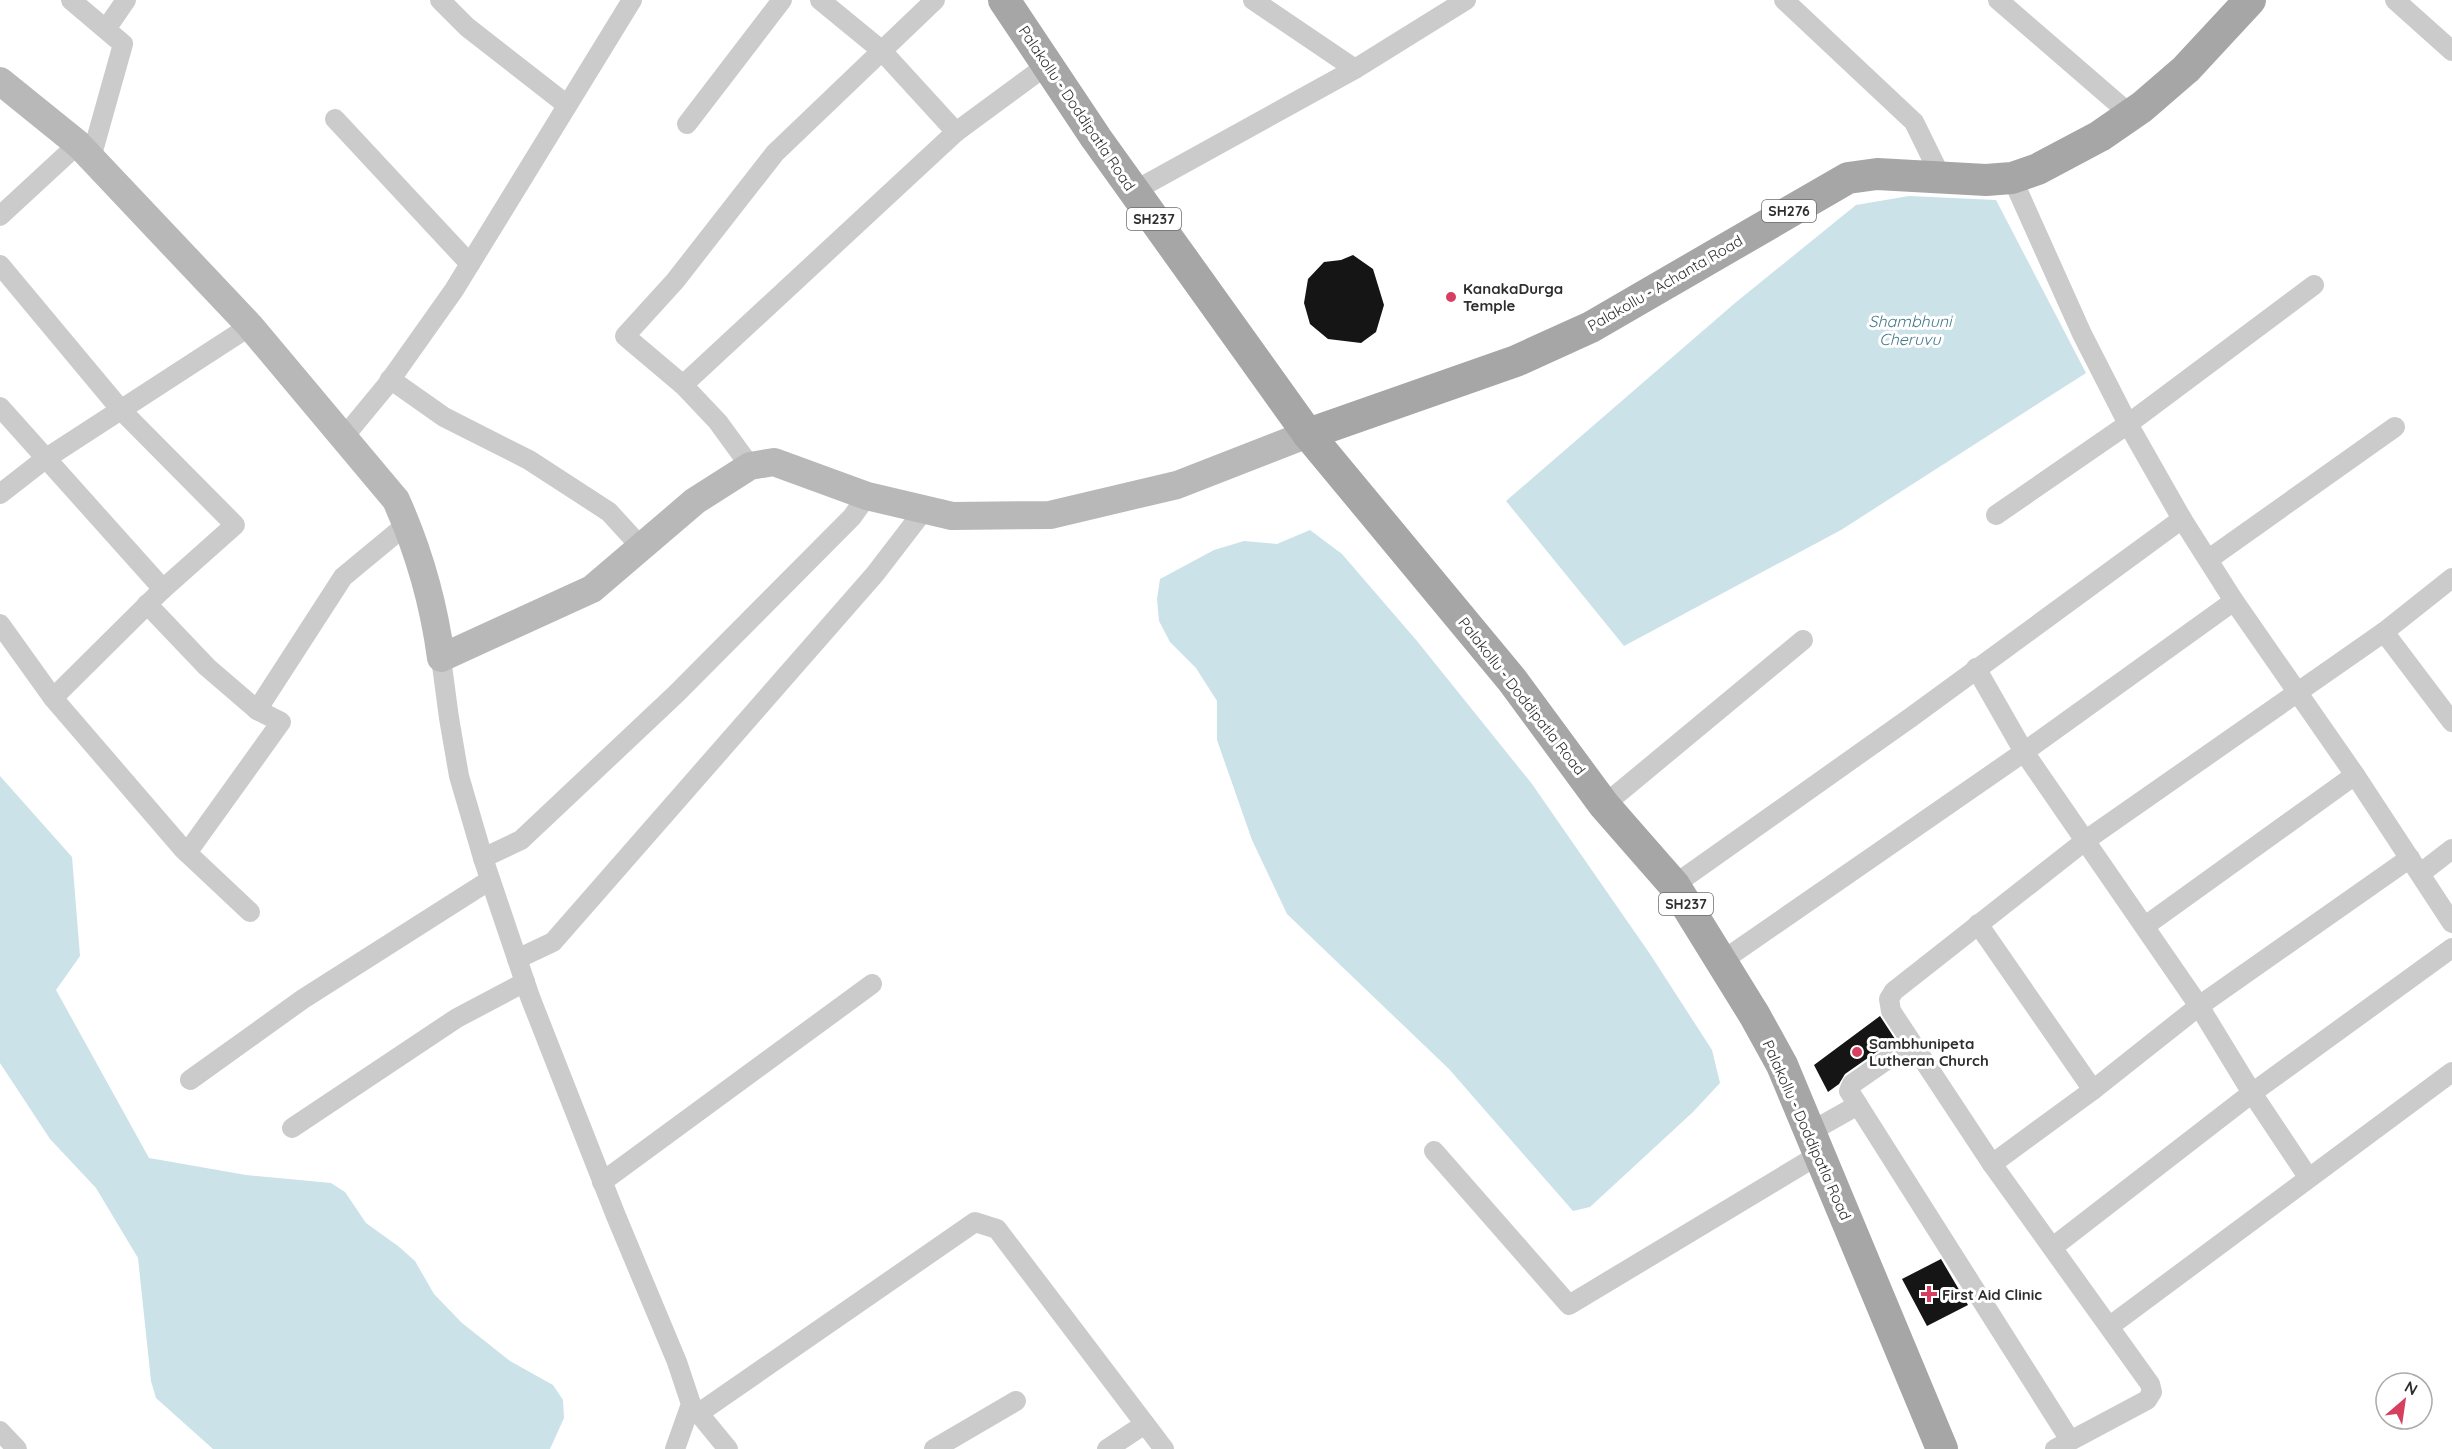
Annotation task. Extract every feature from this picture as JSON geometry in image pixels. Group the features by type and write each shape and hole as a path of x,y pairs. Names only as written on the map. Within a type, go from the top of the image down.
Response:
{"main road":[{"name":"Palakollu - Doddipatla Road","path":"1004,0 1134,191 1308,434 1512,680 1604,805 1674,885 1722,961 1782,1065 1942,1449"},
{"name":"Palakollu - Achanta Road","path":"1308,434 1516,361 1591,327 1848,178 1877,174 1986,180 2012,178 2038,169 2100,136 2131,115 2186,69 2250,0"}],"street":[{"path":"0,216 84,151 123,44 71,0"},
{"path":"106,29 126,0"},
{"path":"440,0 467,27 567,105"},
{"path":"687,124 782,0"},
{"path":"820,0 881,50 956,132"},
{"path":"750,466 718,422 683,385 625,336 675,281 775,153 935,0"},
{"path":"1252,0 1355,69"},
{"path":"1134,191 1355,69 1466,0"},
{"path":"1784,0 1914,122 1941,177"},
{"path":"2396,0 2452,51"},
{"path":"343,438 390,379 454,290 567,105 624,3"},
{"path":"2008,3 2131,115"},
{"path":"683,385 956,132 1047,65"},
{"path":"0,81 84,151 250,326 396,500 407,524 431,605 459,776 490,880 525,982 602,1182 695,1409 728,1449"},
{"path":"335,119 470,264"},
{"path":"2012,178 2082,334 2128,424 2182,519 2234,601 2355,775 2452,923"},
{"path":"0,265 121,410 235,525 147,604 53,698"},
{"path":"1996,515 2128,424 2314,285"},
{"path":"0,494 45,459 250,326"},
{"path":"390,379 444,417 529,460 609,512 641,547"},
{"path":"0,406 163,589"},
{"path":"2209,559 2395,427"},
{"path":"441,658 592,589 695,501 750,466 774,462 867,496 952,516 1050,515 1177,485 1308,434"},
{"path":"483,858 521,840 676,694 852,517 867,496"},
{"path":"517,959 553,942 875,574 925,509"},
{"path":"1674,885 1910,718 2182,519"},
{"path":"257,710 343,577 407,524"},
{"path":"1911,1043 1852,1084 1849,1091 2062,1444 2147,1400 2152,1392 2150,1384 1992,1164 1891,1011 1889,999 1894,990 2086,840 2384,632 2452,578"},
{"path":"1722,961 2024,752 2234,601"},
{"path":"147,604 207,667 257,710 281,722 187,853"},
{"path":"0,624 53,698 187,853 250,912"},
{"path":"2384,632 2451,719"},
{"path":"1604,805 1803,640"},
{"path":"1976,668 2024,752 2199,1006 2252,1093 2308,1177"},
{"path":"2145,926 2355,775"},
{"path":"1992,1164 2093,1090 2199,1006 2416,866 2452,849"},
{"path":"190,1080 303,999 490,880"},
{"path":"1977,924 2093,1090"},
{"path":"2053,1247 2252,1093 2452,948"},
{"path":"292,1128 457,1018 525,982"},
{"path":"602,1182 872,984"},
{"path":"2110,1326 2452,1072"},
{"path":"1434,1152 1569,1305 1815,1143 1858,1106"},
{"path":"675,1449 695,1409 975,1222 997,1229 1164,1449"},
{"path":"939,1448 1016,1401"},
{"path":"1107,1449 1145,1424"},
{"path":"0,1431 17,1449"}],"water":[{"name":"Shambhuni Cheruvu","path":"1909,196 1996,200 2086,373 1841,530 1624,646 1506,501 1735,303 1856,205"},
{"path":"1310,530 1342,554 1417,641 1532,784 1650,954 1712,1050 1720,1083 1693,1112 1590,1207 1573,1211 1449,1069 1287,914 1252,840 1217,740 1217,701 1196,668 1170,642 1159,621 1157,599 1160,579 1214,550 1244,541 1277,544"},
{"path":"0,776 72,857 80,956 56,990 149,1158 246,1175 331,1183 345,1192 366,1223 415,1261 434,1294 462,1323 510,1361 553,1385 563,1400 564,1418 550,1449 213,1449 156,1398 151,1381 138,1258 96,1188 50,1139 0,1063"}],"building":[{"path":"1353,255 1373,269 1384,305 1376,332 1361,343 1328,339 1310,324 1304,303 1308,279 1324,262 1341,260"},
{"name":"Sambhunipeta Lutheran Church","path":"1880,1016 1895,1039 1845,1074 1839,1084 1828,1092 1814,1065"},
{"path":"1941,1259 1968,1305 1927,1326 1902,1279"}],"place":[{"name":"KanakaDurga Temple","path":"1451,297"},
{"name":"Sambhunipeta Lutheran Church","path":"1857,1052"},
{"name":"First Aid Clinic","path":"1929,1294"}]}
